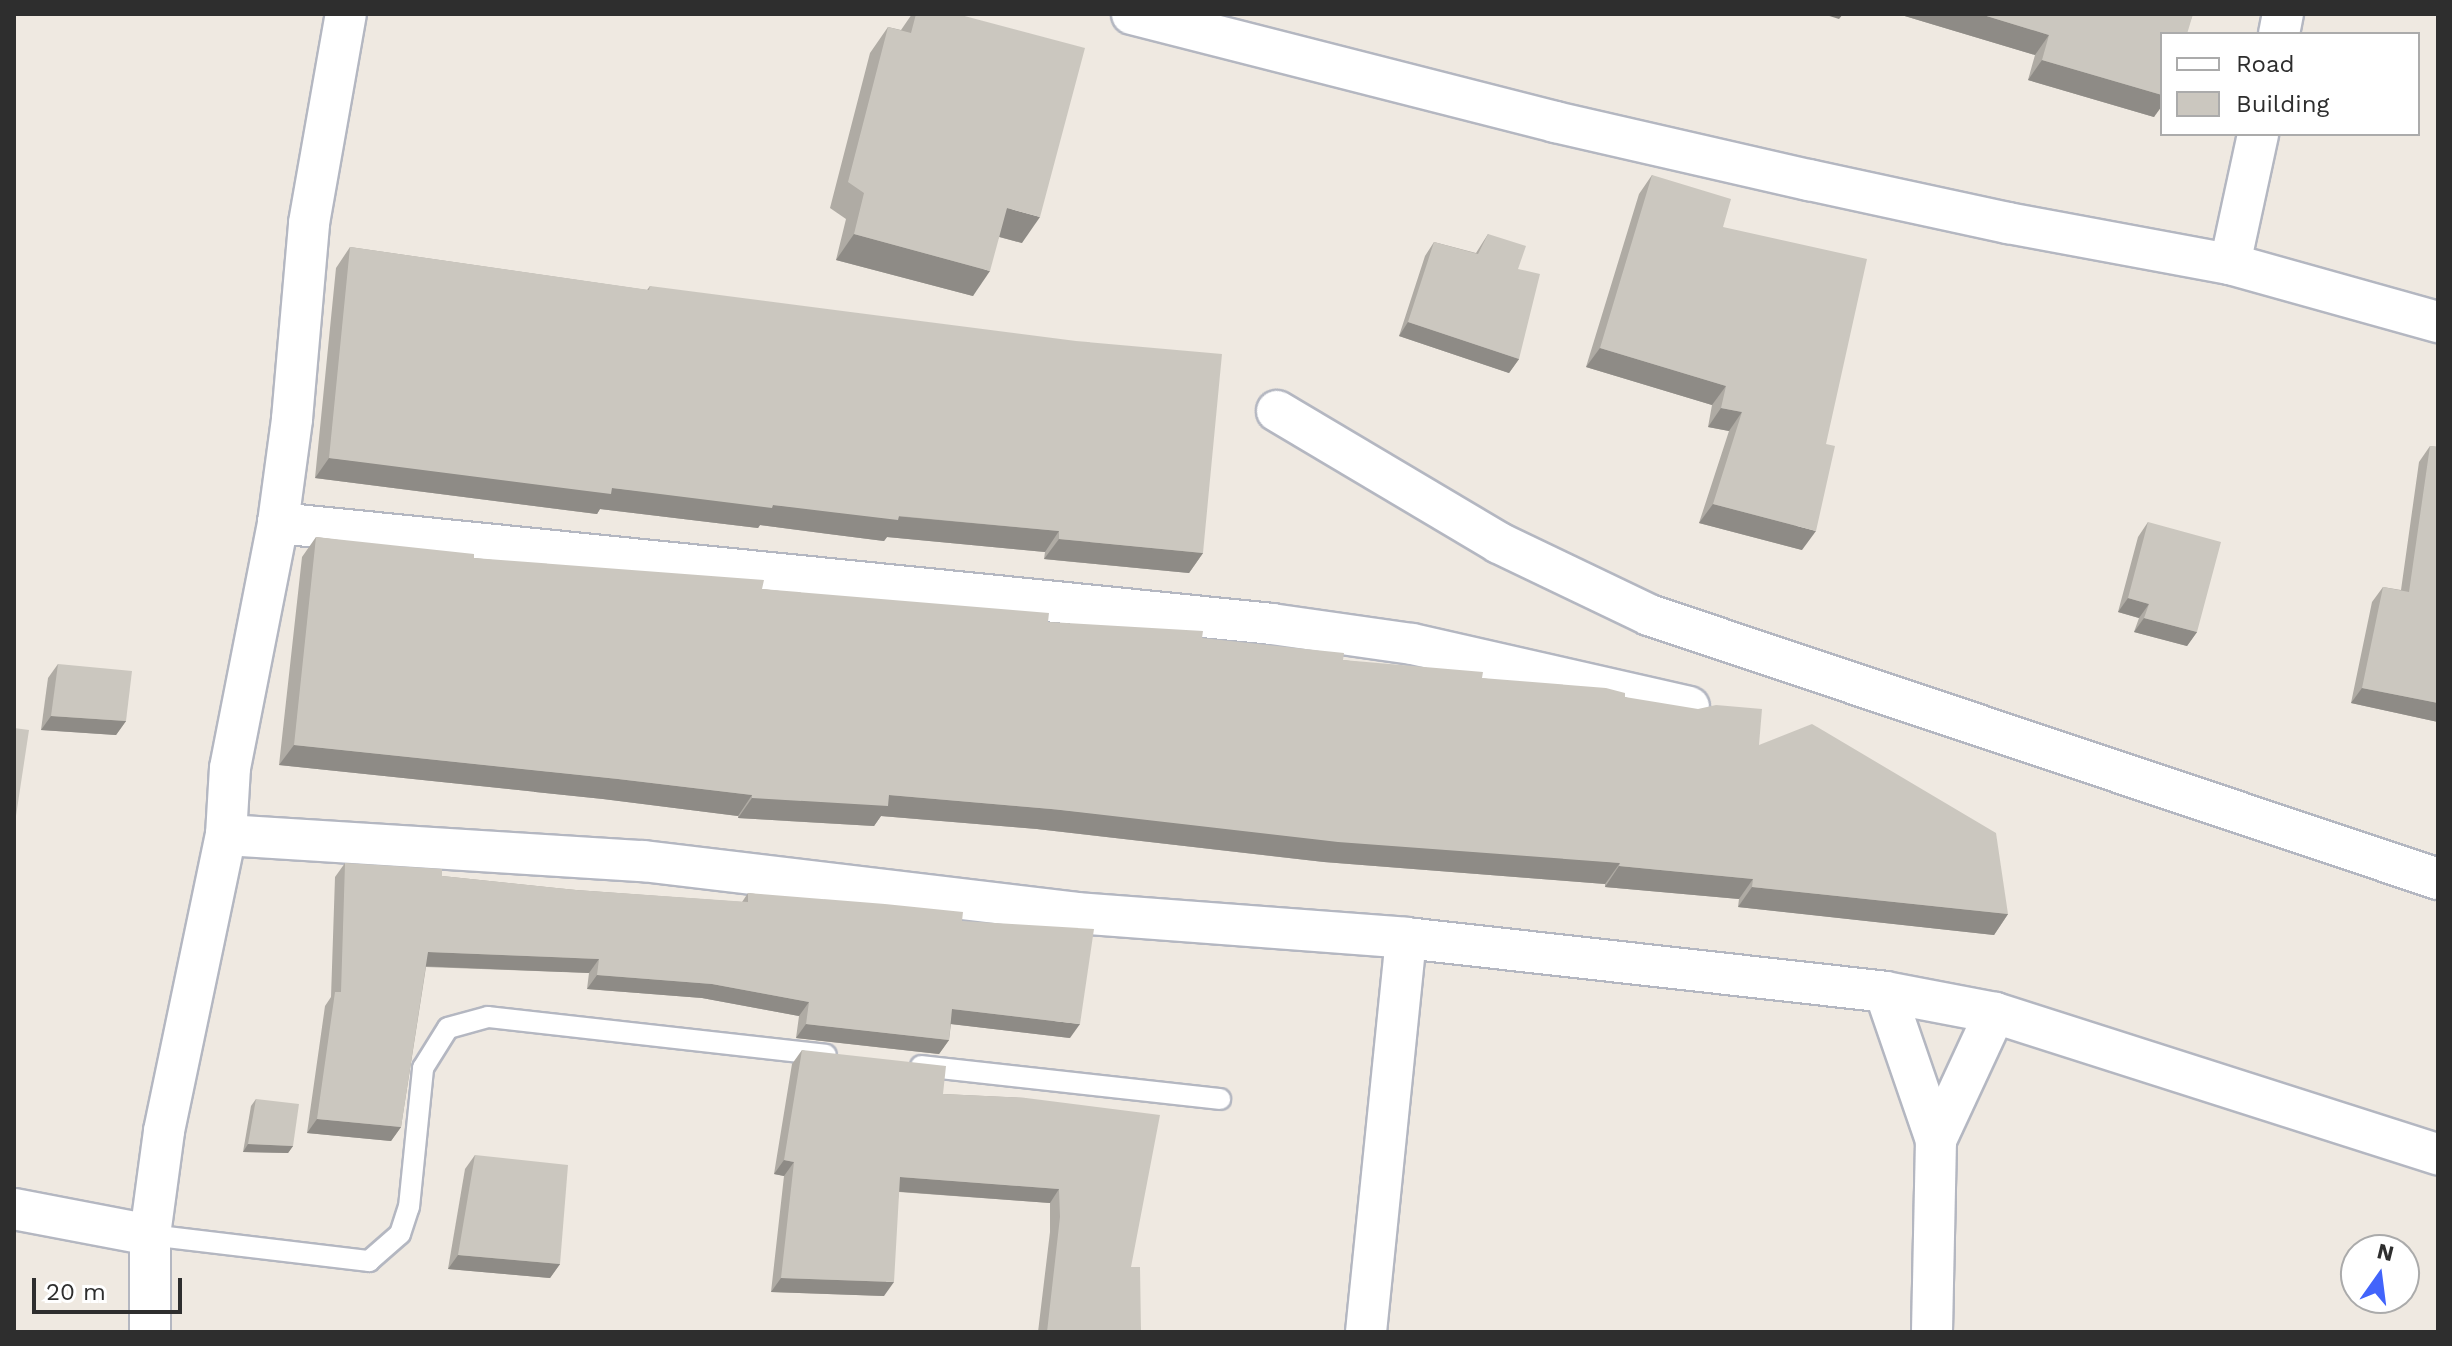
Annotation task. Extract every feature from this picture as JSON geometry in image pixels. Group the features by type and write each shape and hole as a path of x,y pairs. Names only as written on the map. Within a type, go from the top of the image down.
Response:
{"street":[{"path":"150,1332 150,1235 164,1131 226,835 230,768 278,523 292,419 309,223 346,14"},
{"path":"1132,14 1555,122 2008,223 2230,264 2438,322"},
{"path":"2230,264 2258,136"},
{"path":"1277,411 1499,543 1649,615 2438,879"},
{"path":"278,523 1272,624 1412,644 1689,707"},
{"path":"226,835 643,861 1076,913 1406,938 1885,992 1995,1013 2438,1154"},
{"path":"1366,1332 1406,938"},
{"path":"1885,992 1936,1140 1932,1332"},
{"path":"1936,1140 1995,1013"},
{"path":"14,1209 150,1235"}],"lane":[{"path":"150,1235 369,1261 400,1234 409,1207 423,1068 448,1028 488,1017 854,1058"},
{"path":"902,1063 1220,1099"}],"building":[{"path":"916,14 957,14 1085,48 1040,217 1007,208 990,271 854,234 864,193 848,182 888,27 911,33"},
{"path":"1980,14 2193,14 2188,32 2160,32 2160,94 2042,60 2049,35"},
{"path":"1652,175 1731,199 1723,227 1867,259 1826,444 1835,446 1816,531 1713,504 1742,412 1721,408 1726,386 1600,348"},
{"path":"1488,234 1526,246 1518,269 1540,274 1519,359 1408,322 1434,242 1478,254"},
{"path":"350,247 649,290 650,286 1076,341 1222,354 1203,553 1059,539 1059,531 899,516 898,520 773,505 772,508 612,488 611,494 329,458"},
{"path":"2430,446 2438,447 2438,703 2362,688 2383,587 2409,592"},
{"path":"2148,522 2221,542 2197,632 2144,618 2149,604 2128,598"},
{"path":"316,537 474,554 474,558 764,580 762,589 1049,613 1048,622 1203,631 1202,638 1344,653 1343,660 1483,672 1482,678 1606,688 1625,693 1625,697 1698,709 1716,705 1762,709 1759,745 1812,724 1996,833 2008,914 1752,887 1753,879 1619,866 1620,863 1338,842 1051,809 889,795 888,806 752,798 752,795 618,779 294,745"},
{"path":"58,664 132,671 126,721 51,716"},
{"path":"14,728 29,730 14,829"},
{"path":"345,863 442,869 442,876 576,890 748,902 748,893 963,912 962,921 1094,929 1080,1024 952,1009 949,1040 806,1024 809,1002 712,984 597,975 599,959 428,952 401,1127 317,1119 335,992 341,992"},
{"path":"802,1050 946,1066 943,1094 1026,1098 1160,1115 1131,1267 1140,1267 1141,1332 1047,1332 1060,1217 1059,1189 900,1177 894,1282 781,1278 794,1162 784,1160"},
{"path":"256,1099 299,1104 293,1146 248,1144"},
{"path":"475,1155 568,1165 560,1264 458,1255"}]}
